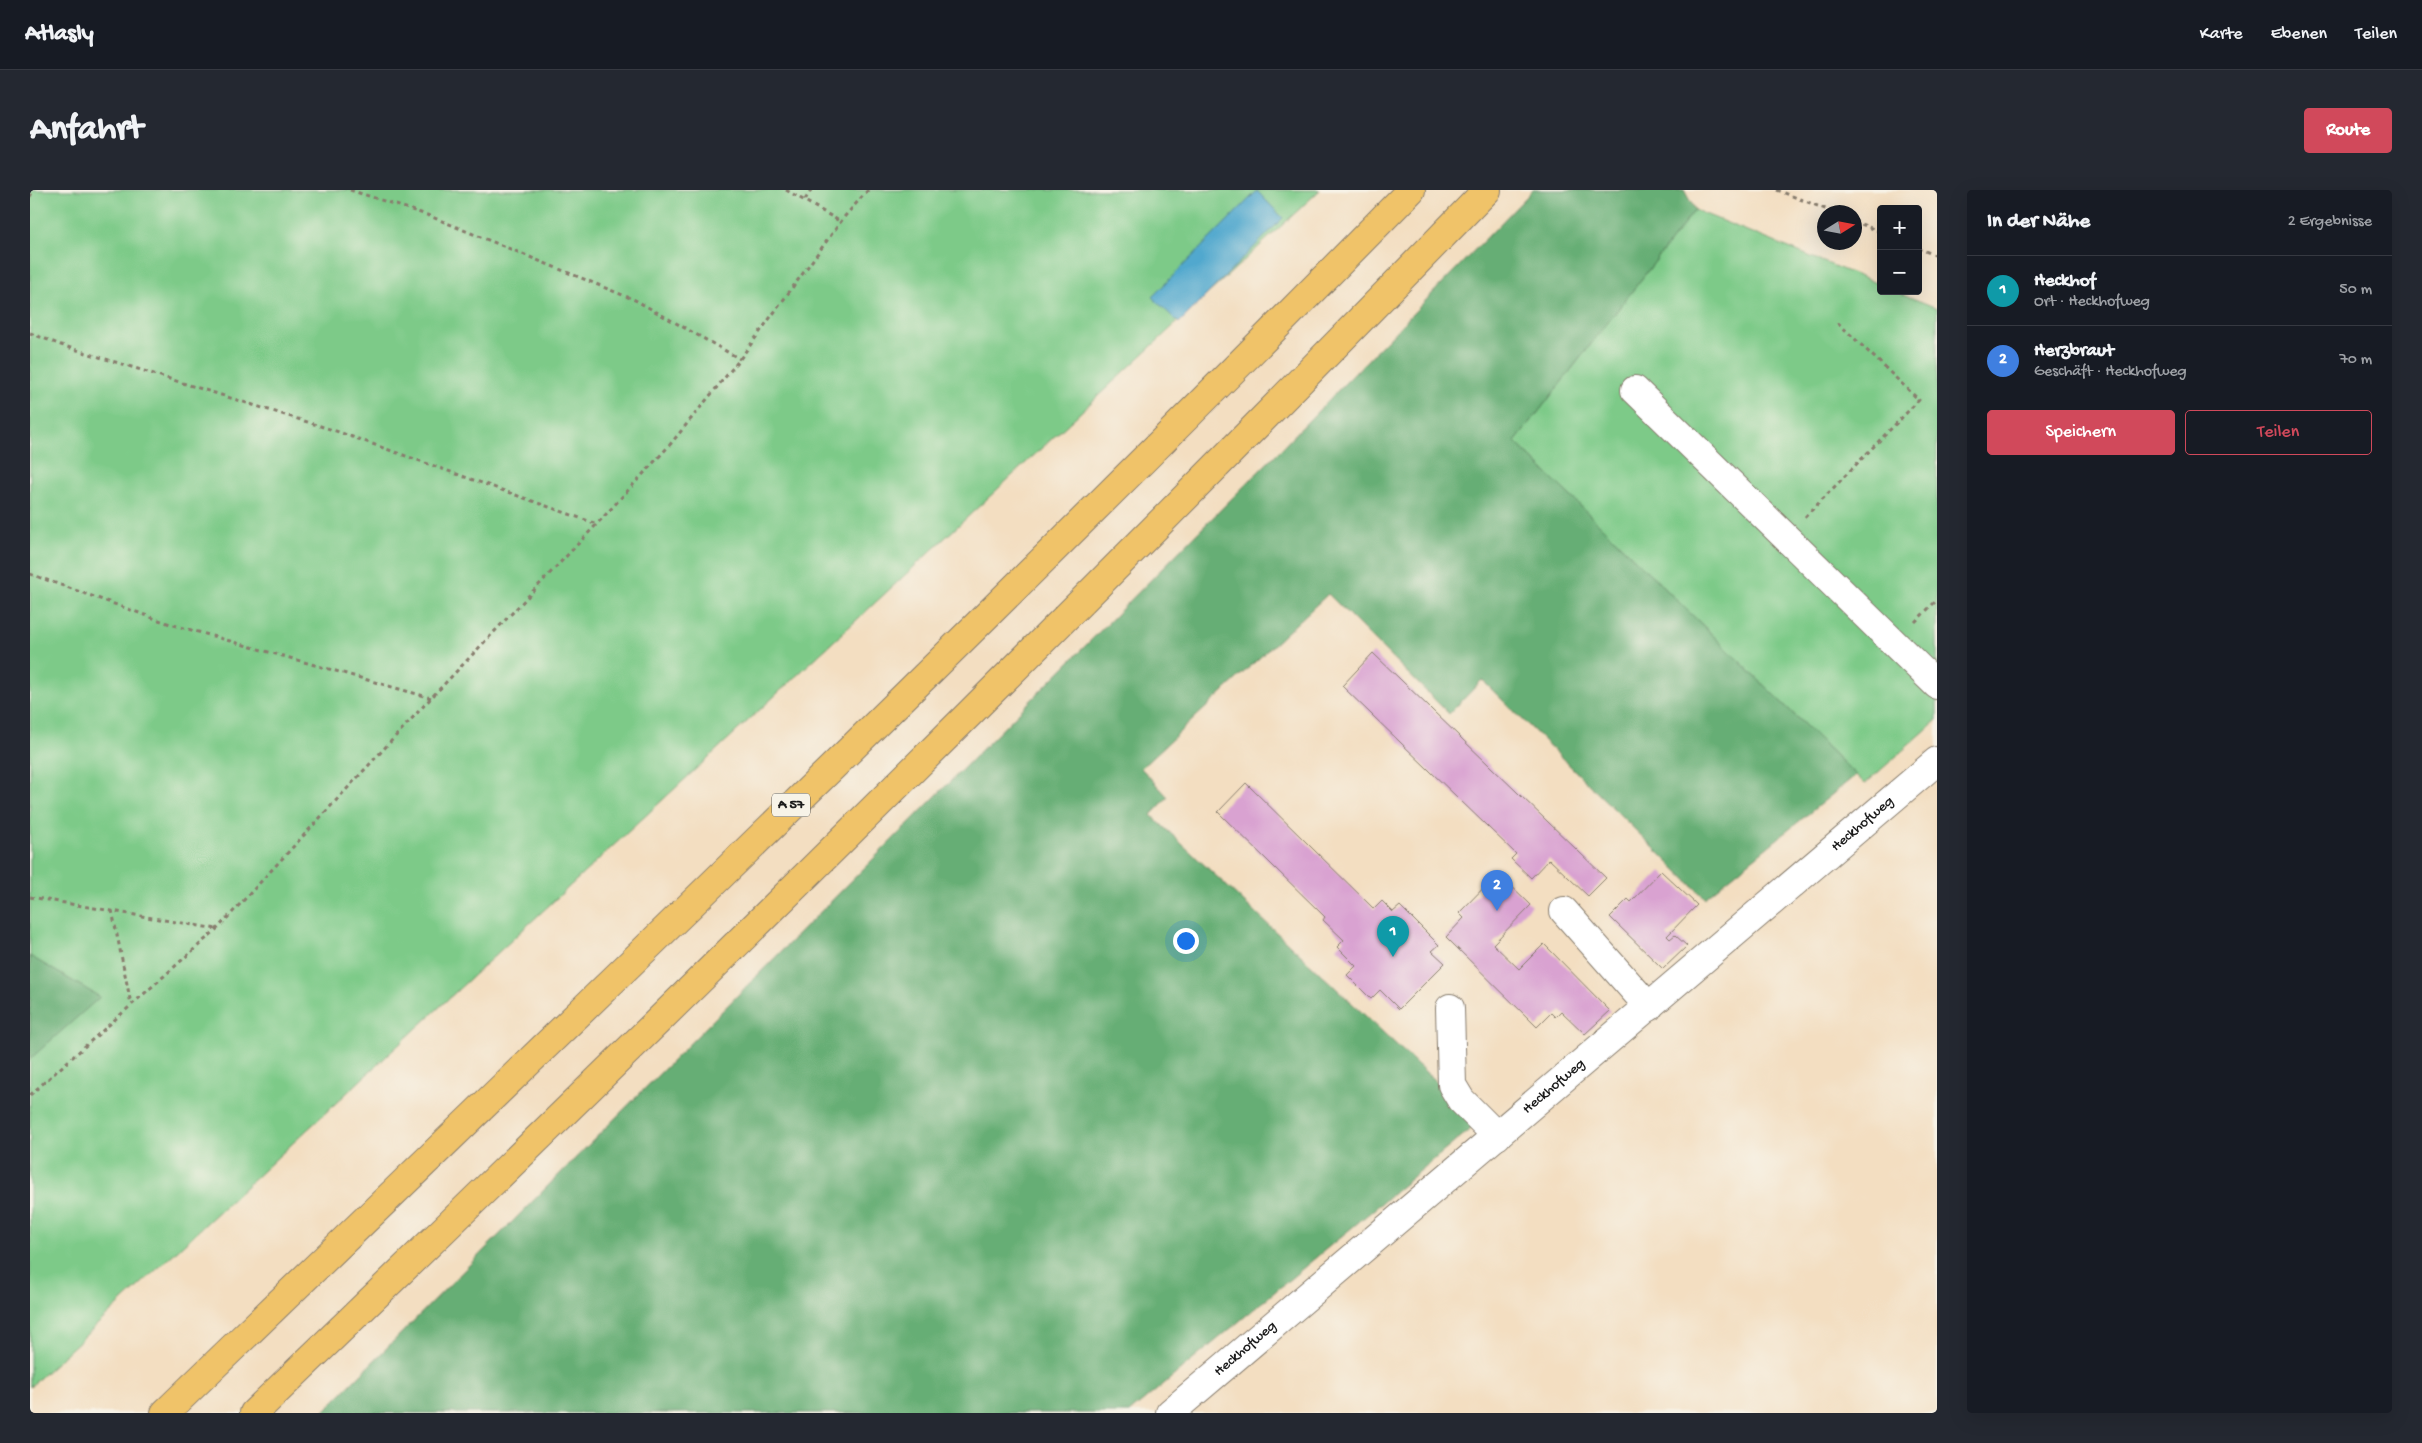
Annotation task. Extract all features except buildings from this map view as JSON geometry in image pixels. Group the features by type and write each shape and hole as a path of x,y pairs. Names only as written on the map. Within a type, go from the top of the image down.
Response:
{"highway":[{"name":"A 57","path":"165,1413 487,1103 1195,410 1411,190"},
{"path":"254,1413 529,1149 741,939 1257,427 1487,190"}],"street":[{"path":"1635,390 1937,685"},
{"name":"Heckhofweg","path":"1170,1413 1937,761"},
{"path":"1564,911 1649,1007"},
{"path":"1450,1008 1452,1085 1461,1100 1497,1136"}],"path":[{"path":"30,197 33,190"},
{"path":"350,190 427,215 635,300 740,359"},
{"path":"786,190 841,222"},
{"path":"805,200 811,190"},
{"path":"30,1095 217,929 431,698 597,524 668,447 740,359 841,222 868,190"},
{"path":"1777,190 1817,206"},
{"path":"1862,224 1877,230"},
{"path":"1922,250 1937,256"},
{"path":"1786,537 1919,400 1835,320"},
{"path":"30,333 61,346 333,430 597,524"},
{"path":"30,574 170,624 431,698"},
{"path":"30,896 217,929"},
{"path":"112,910 131,1005"}],"green space":[{"path":"30,190 1320,190 30,1387"},
{"path":"1533,190 1684,190 1695,210 1515,442 1856,775 1705,898 1482,680 1449,714 1328,594 1141,768 1168,797 1151,815 1479,1122 1129,1413 322,1413 1280,450"},
{"path":"1695,210 1877,283 1877,295 1905,295 1937,308 1937,720 1865,784 1515,442"},
{"path":"30,956 100,997 30,1059"}],"water":[{"path":"1257,191 1283,218 1179,323 1152,297"}],"place":[{"name":"Herzbraut","path":"1497,911"},
{"name":"Heckhof","path":"1393,957"}]}
